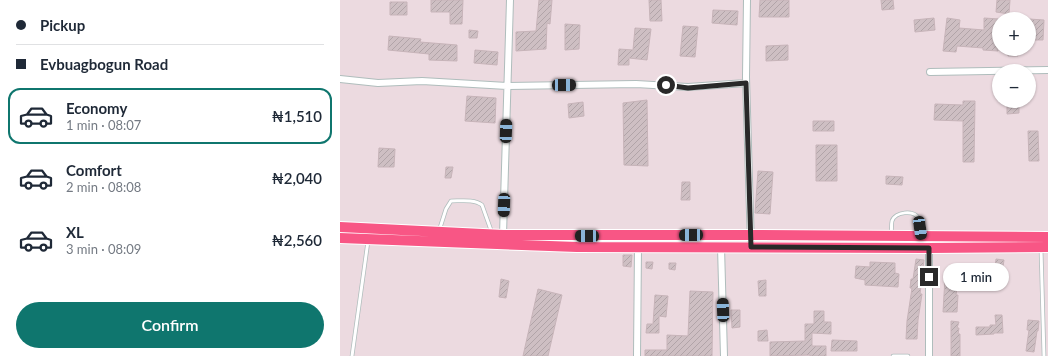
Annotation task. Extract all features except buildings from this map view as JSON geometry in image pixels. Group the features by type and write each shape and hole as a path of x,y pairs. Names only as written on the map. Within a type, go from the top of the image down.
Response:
{"highway":[{"path":"340,227 498,235 1048,237"},
{"path":"340,238 638,248 1044,247"}],"street":[{"path":"498,235 507,86 510,0"},
{"path":"747,0 746,83 751,247"},
{"path":"930,72 1048,70"},
{"path":"340,79 378,83 422,81 507,86 636,84 688,88 746,83"},
{"path":"721,247 724,356"},
{"path":"637,356 638,248"},
{"path":"929,248 929,356"}],"lane":[{"path":"438,232 446,209 451,201 466,201 478,202 482,205 498,235"},
{"path":"891,236 892,220 898,215 907,213 915,215 919,219 921,236"},
{"path":"352,356 368,239"},
{"path":"1044,247 1044,354 1048,352"},
{"path":"893,356 908,356"}],"route":[{"path":"666,85 688,88 746,83 751,247 929,248 929,277"}]}
